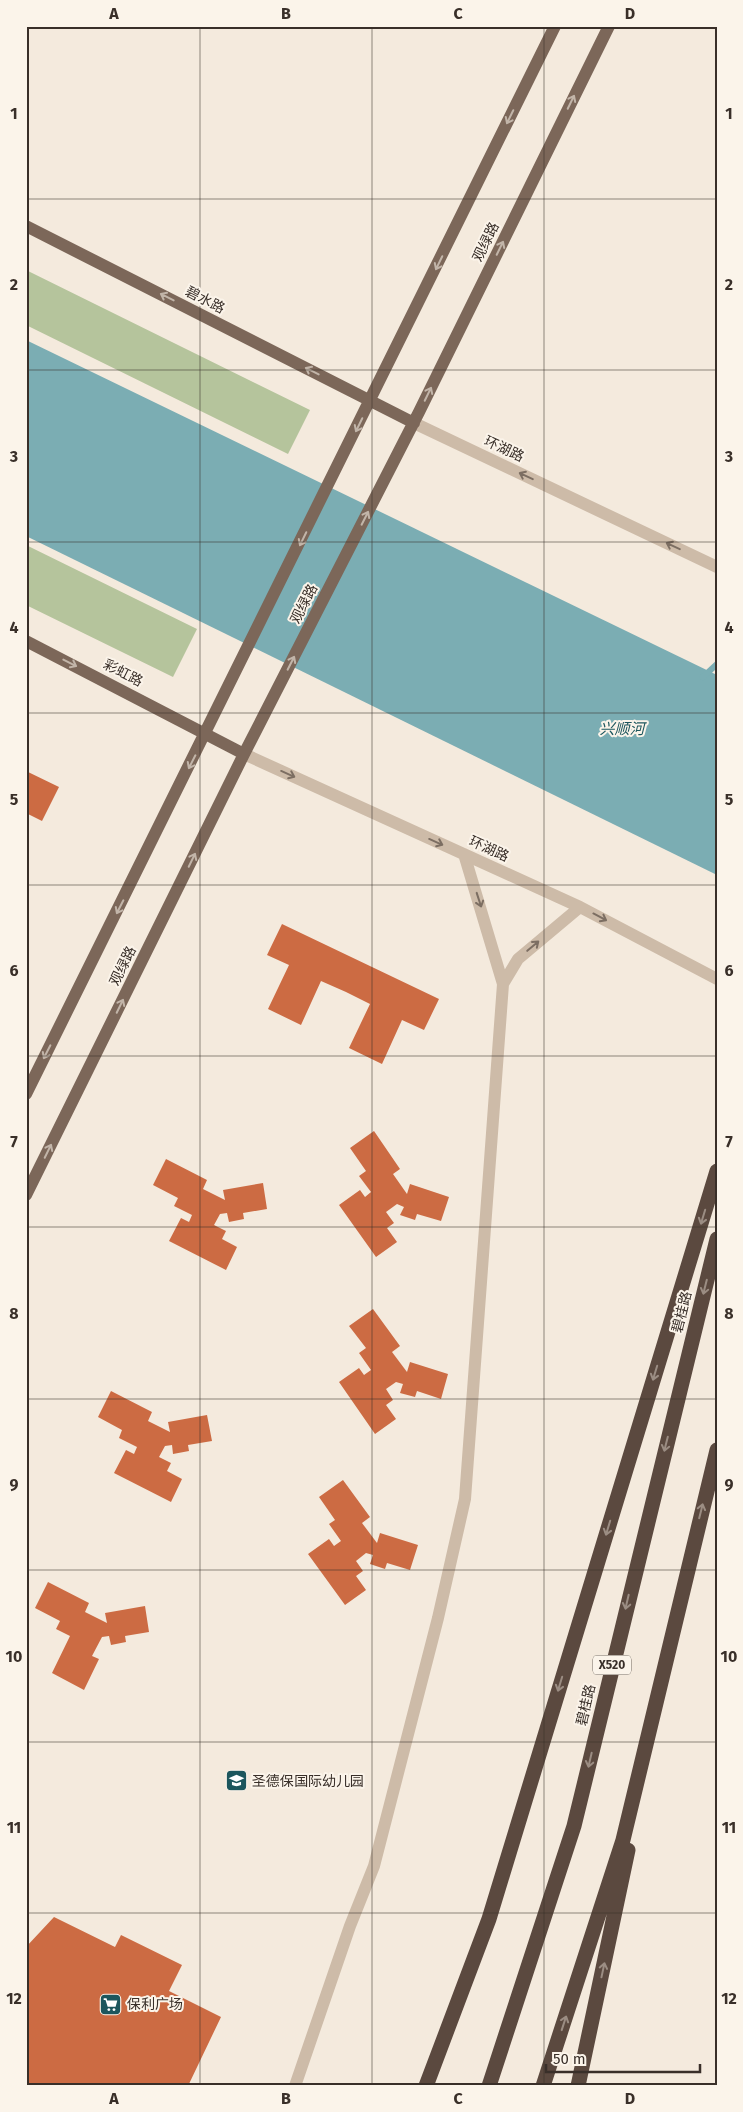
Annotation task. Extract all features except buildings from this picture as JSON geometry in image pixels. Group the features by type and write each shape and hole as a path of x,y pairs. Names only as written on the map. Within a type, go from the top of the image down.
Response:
{"highway":[{"path":"426,2086 488,1918 717,1171"},
{"name":"碧桂路","path":"489,2086 574,1826 717,1239"},
{"path":"543,2086 623,1840 717,1450"},
{"path":"578,2086 694,1543"}],"main road":[{"path":"26,1094 348,448 555,26"},
{"name":"观绿路","path":"26,1195 268,706 414,422 609,26"},
{"name":"碧水路","path":"26,226 414,422"},
{"name":"彩虹路","path":"26,641 244,754"}],"street":[{"name":"环湖路","path":"414,422 717,567"},
{"name":"环湖路","path":"244,754 580,907 717,979"},
{"path":"295,2086 374,1866 438,1618 465,1499 503,984 464,854"},
{"path":"503,984 518,959 580,907"}],"green space":[{"path":"26,270 310,410 288,454 26,325"},
{"path":"26,545 197,629 173,677 26,605"}],"water":[{"name":"兴顺河","path":"26,340 717,675 717,875 26,536"}],"waterway":[{"path":"703,677 717,664"}],"place":[{"name":"圣德保国际幼儿园","path":"236,1781"},
{"name":"保利广场","path":"111,2004"}]}
